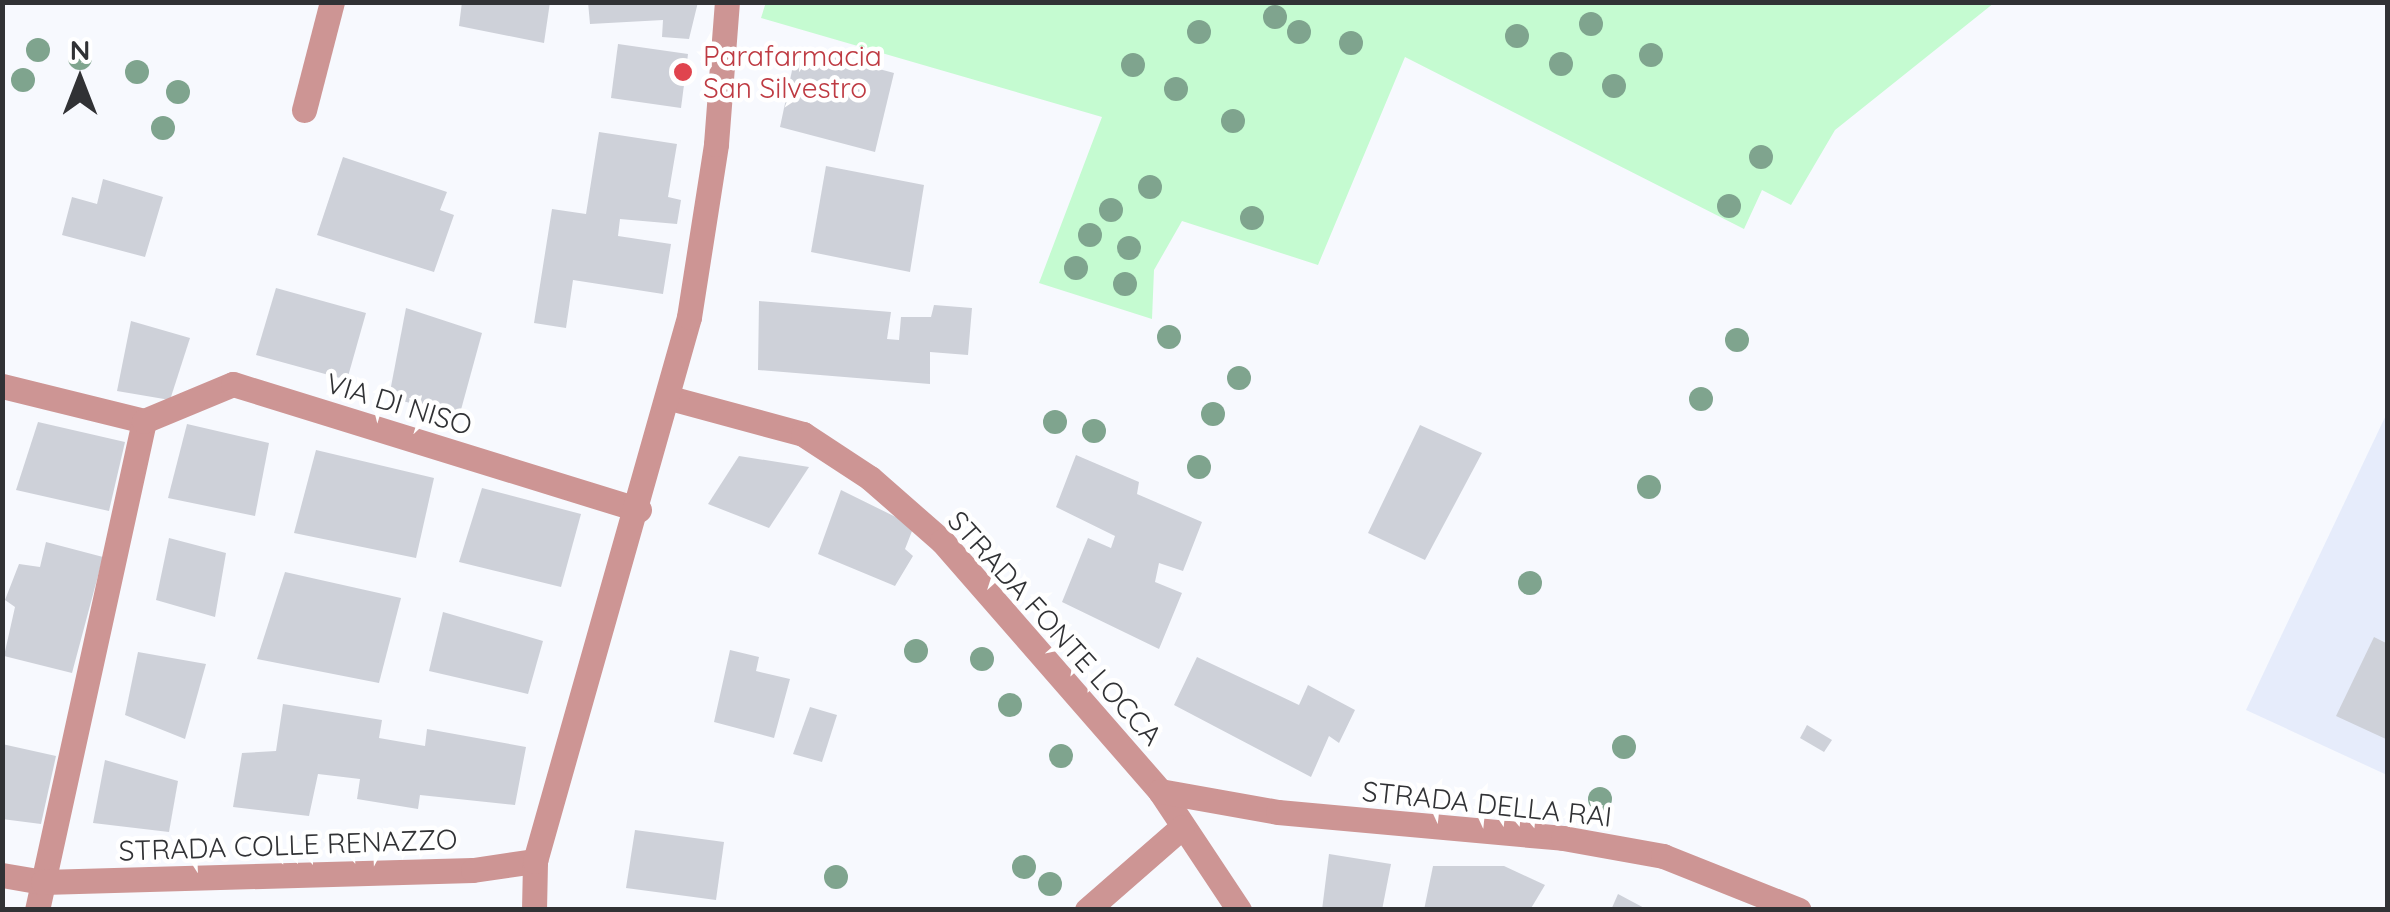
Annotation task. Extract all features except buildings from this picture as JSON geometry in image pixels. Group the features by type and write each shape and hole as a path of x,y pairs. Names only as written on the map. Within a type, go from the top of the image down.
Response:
{"street":[{"path":"304,110 332,2"},
{"path":"534,910 534,861 670,398 706,229 727,2"},
{"name":"VIA DI NISO","path":"144,421 233,384 639,510"},
{"path":"2,386 144,421 38,910"},
{"name":"STRADA FONTE LOCCA","path":"670,398 802,434 870,478 942,541 1160,791 1239,910"},
{"name":"STRADA DELLA RAI","path":"1160,791 1278,812 1563,838 1646,853 1799,910"},
{"path":"1087,910 1182,827"},
{"name":"STRADA COLLE RENAZZO","path":"2,875 43,882 473,870 534,861"}],"shaded area":[{"path":"2387,413 2387,775 2246,710"}],"green space":[{"path":"766,2 1994,3 1835,130 1791,205 1762,190 1744,229 1405,57 1318,265 1182,221 1154,270 1152,319 1039,283 1102,117 761,18"}],"place":[{"name":"Parafarmacia San Silvestro","path":"683,72"}]}
